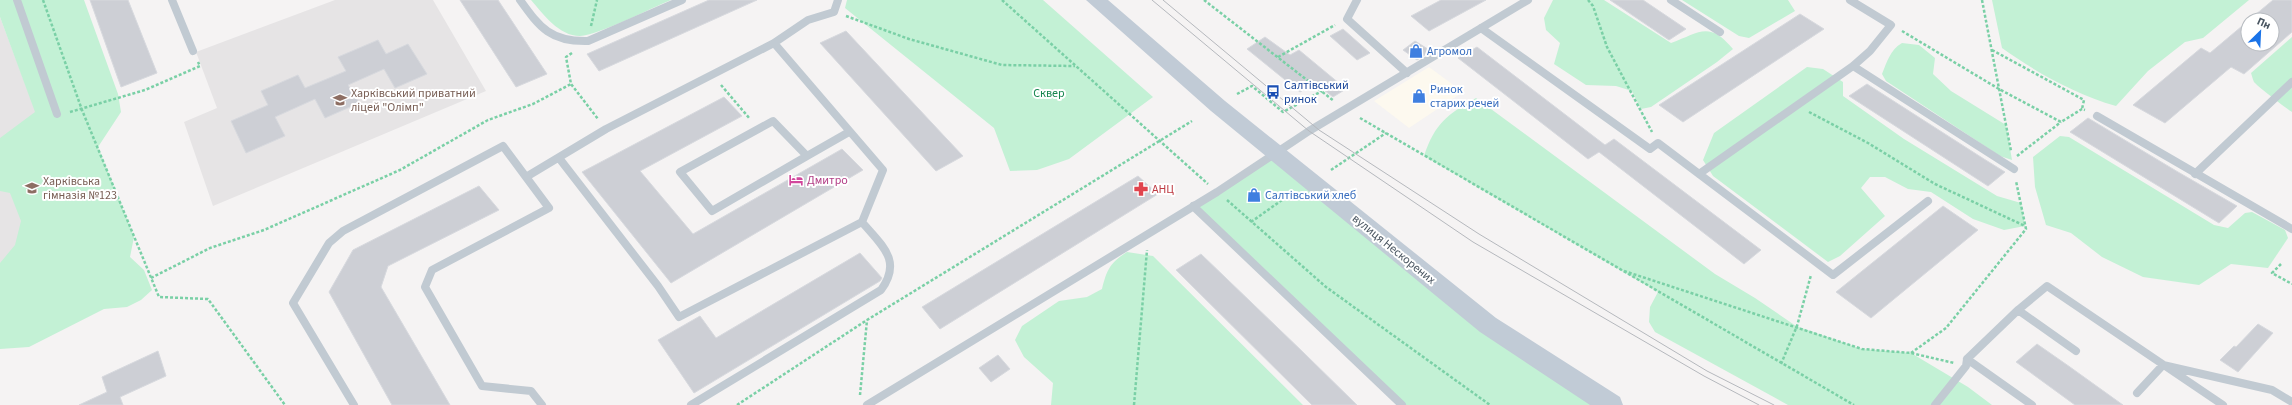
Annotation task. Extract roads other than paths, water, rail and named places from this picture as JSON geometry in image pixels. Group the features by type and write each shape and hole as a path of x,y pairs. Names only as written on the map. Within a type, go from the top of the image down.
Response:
{"main road":[{"name":"вулиця Нескорених","path":"1096,0 1203,93 1488,324 1611,405"}],"lane":[{"path":"17,0 57,114"},
{"path":"172,0 193,51"},
{"path":"520,0 542,29 558,39 573,43 588,41 682,0"},
{"path":"526,177 606,129 774,43 808,20 834,12 838,0"},
{"path":"1357,0 1347,19 1407,73"},
{"path":"867,405 1217,192 1309,131 1528,0"},
{"path":"1670,0 1720,32"},
{"path":"1699,174 1853,66 1870,51 1891,25 1850,0"},
{"path":"1481,28 1650,149 1658,143 1833,275 1928,201"},
{"path":"559,158 658,286 679,317 862,222 883,170 774,43"},
{"path":"1853,66 2014,169"},
{"path":"2195,174 2292,82"},
{"path":"2096,116 2292,229"},
{"path":"807,157 773,121 680,172 712,211 807,157 849,132"},
{"path":"354,405 293,304 296,296 329,243 343,231 503,146 549,208 432,270 425,287 482,386 532,391 542,405"},
{"path":"1193,206 1402,405"},
{"path":"691,405 881,290 888,283 892,274 893,266 890,258 862,222"},
{"path":"1935,405 1966,363 2018,310 2047,286 2223,405"},
{"path":"2018,310 2076,351"},
{"path":"1966,363 2032,405"},
{"path":"2137,393 2163,364"},
{"path":"2163,364 2272,390 2292,402"}],"tram line":[{"path":"1152,0 1309,131 1473,242 1704,376 1759,405"},
{"path":"1163,0 1319,130 1479,234 1707,371 1774,405"}],"place":[{"name":"Агромол","path":"1416,51"},
{"name":"Салтівський ринок","path":"1273,92"},
{"name":"Ринок старих речей","path":"1419,96"},
{"name":"Харківський приватний ліцей \"Олімп\"","path":"340,100"},
{"name":"Дмитро","path":"796,180"},
{"name":"Харківська гімназія №123","path":"32,188"},
{"name":"АНЦ","path":"1141,189"},
{"name":"Салтівський хлеб","path":"1254,195"}],"park label":[{"name":"Сквер","path":"1049,93"}]}
